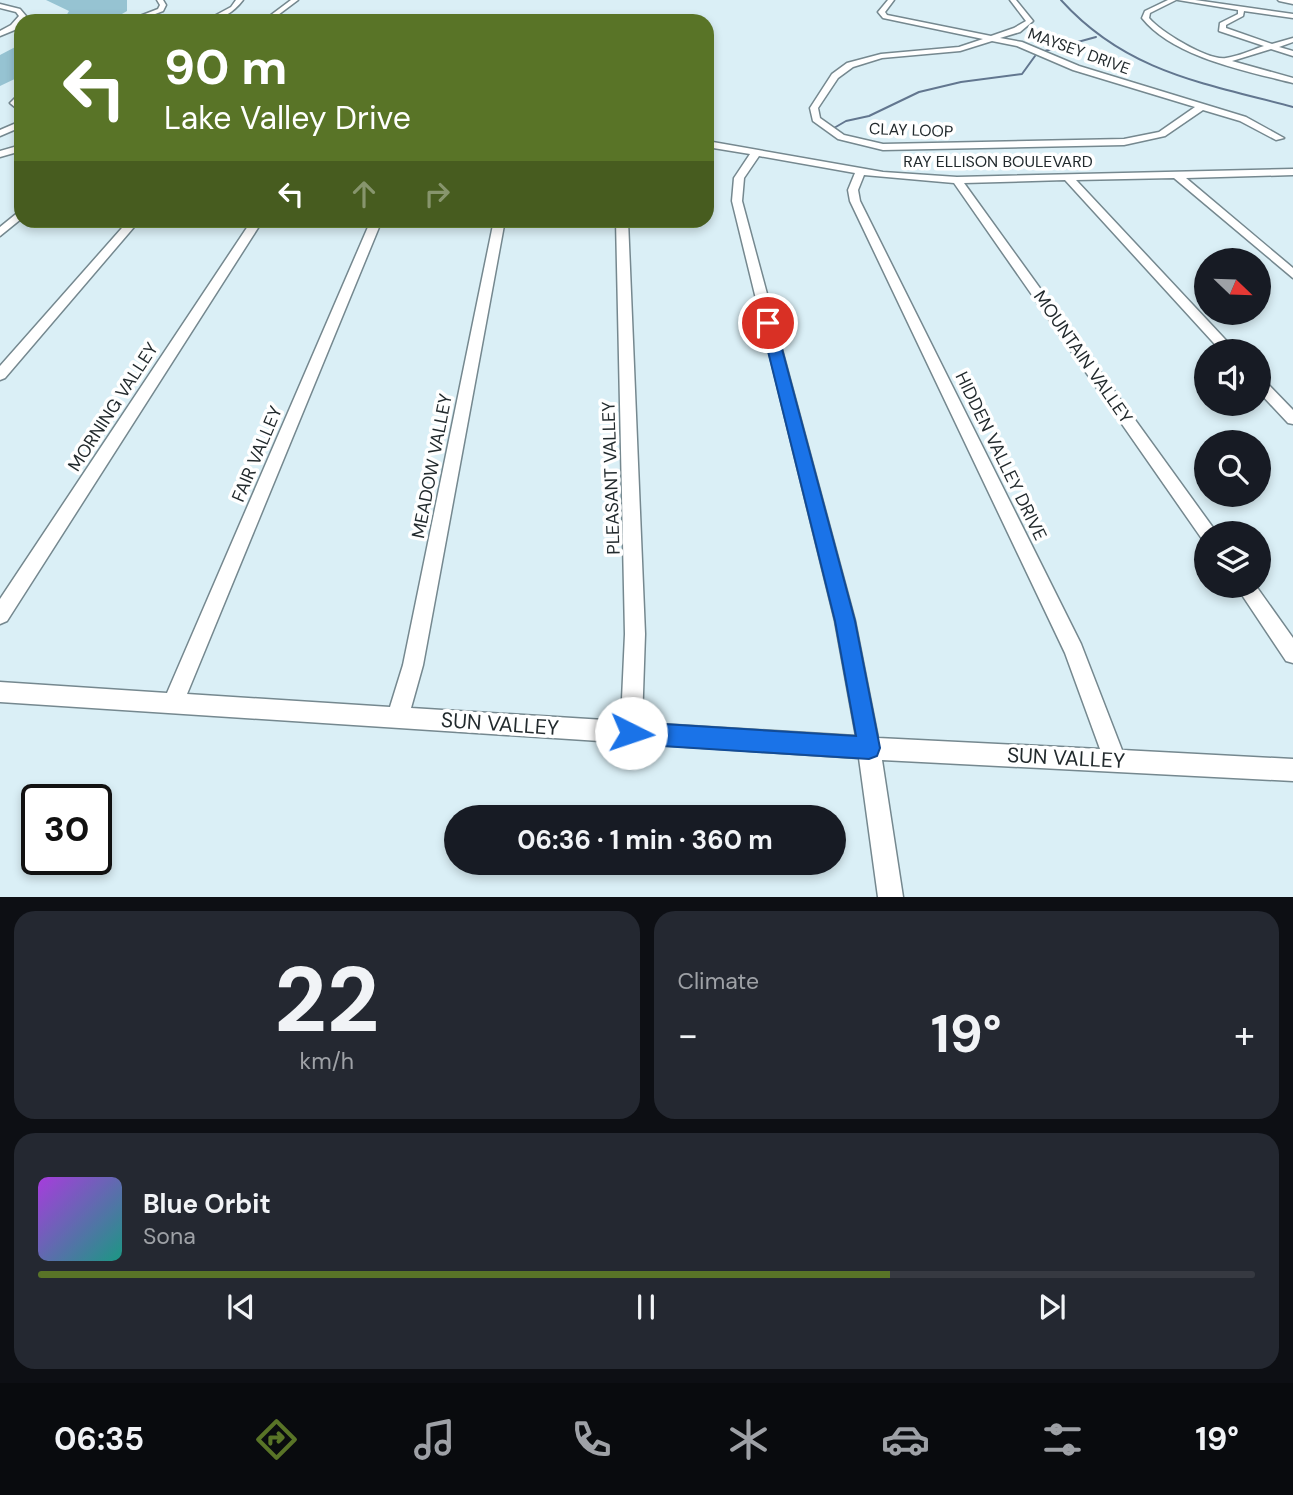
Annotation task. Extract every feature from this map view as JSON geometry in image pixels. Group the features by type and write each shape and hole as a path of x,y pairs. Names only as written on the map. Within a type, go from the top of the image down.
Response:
{"street":[{"path":"148,14 163,8 160,0"},
{"path":"223,14 240,0"},
{"path":"276,14 295,0"},
{"name":"MAYSEY DRIVE","path":"891,0 881,12 885,17 1019,44 1076,68 1255,124 1279,138"},
{"name":"CLAY LOOP","path":"1013,0 1030,21 1025,27 942,52 881,56 856,62 835,76 814,108 816,119 841,137 883,147 1124,142 1163,134 1202,106"},
{"path":"1172,0 1147,12 1145,18 1150,27 1175,42 1293,81"},
{"path":"1181,0 1293,16"},
{"path":"1281,0 1293,2"},
{"path":"0,6 22,14"},
{"path":"1241,8 1241,15 1222,23 1222,29 1293,54"},
{"path":"1227,60 1293,40"},
{"name":"RAY ELLISON BOULEVARD","path":"714,145 903,178 957,180 1288,172"},
{"path":"756,153 739,178 737,201 845,621 869,748 891,897"},
{"name":"HIDDEN VALLEY DRIVE","path":"860,172 854,186 855,201 1074,651 1115,761"},
{"path":"1288,172 1293,179"},
{"path":"1176,174 1293,274"},
{"path":"1067,177 1218,339"},
{"name":"MOUNTAIN VALLEY","path":"957,180 1199,521"},
{"path":"0,233 14,220"},
{"path":"0,375 128,228"},
{"name":"MORNING VALLEY","path":"0,615 253,228"},
{"name":"FAIR VALLEY","path":"173,702 374,228"},
{"name":"MEADOW VALLEY","path":"398,717 413,665 498,228"},
{"name":"PLEASANT VALLEY","path":"622,228 635,634 631,733"},
{"path":"1271,396 1293,419"},
{"path":"1253,598 1293,654"},
{"name":"SUN VALLEY","path":"0,692 869,748 1293,770"}],"shaded area":[{"path":"46,0 127,0 127,11 122,14 67,14 69,11"},
{"path":"14,48 14,79 0,86 0,55"}],"waterway":[{"path":"1061,0 1112,44 1139,59 1197,82 1293,107"},
{"path":"1041,52 1096,37"},
{"path":"834,128 846,121 869,116 919,92 961,82 1022,74 1035,56"}],"route":[{"path":"631,733 869,748 845,621 768,323"}]}
